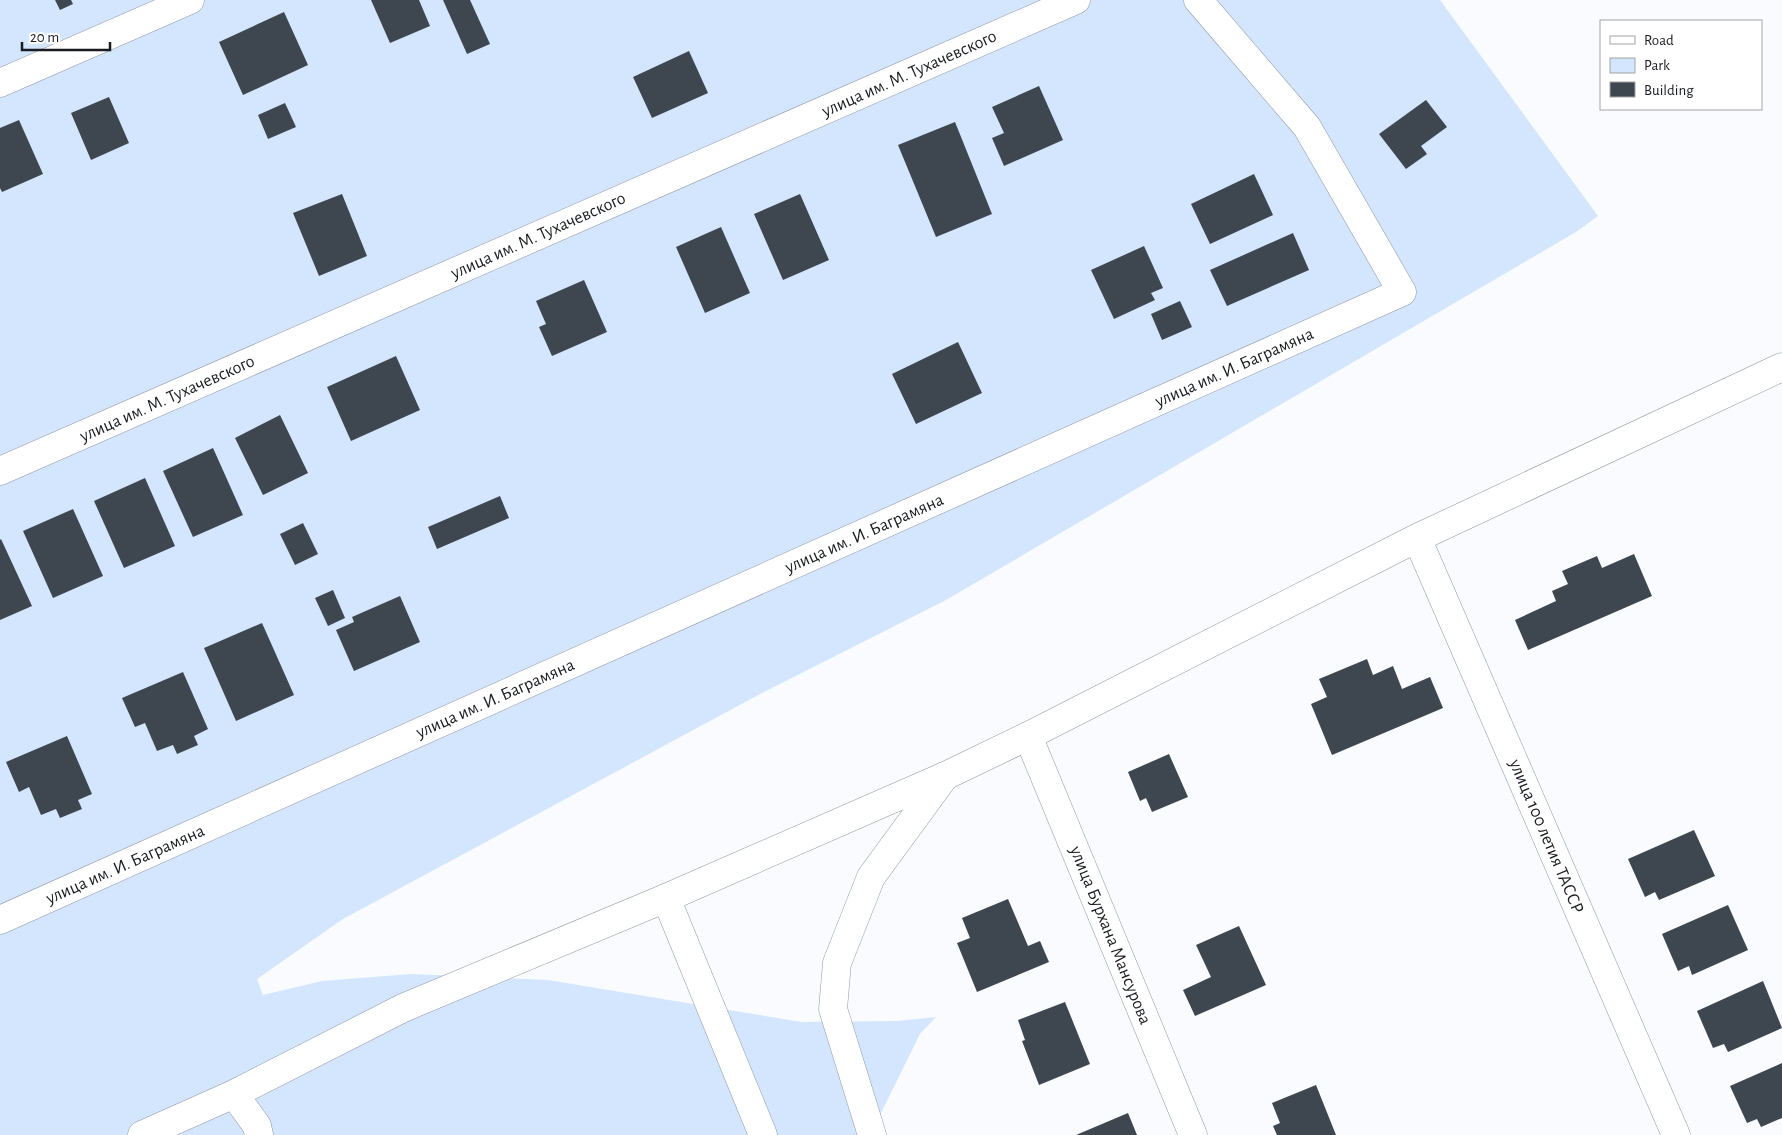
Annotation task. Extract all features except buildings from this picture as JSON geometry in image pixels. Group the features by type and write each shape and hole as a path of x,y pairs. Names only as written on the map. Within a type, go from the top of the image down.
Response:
{"street":[{"path":"0,83 190,0"},
{"name":"улица им. М. Тухачевского","path":"0,471 1076,0"},
{"name":"улица им. И. Баграмяна","path":"0,920 1402,292 1307,127 1198,0"},
{"path":"142,1135 234,1094 403,1008 666,898 945,776 1028,736 1418,538 1782,367"},
{"name":"улица 100 летия ТАССР","path":"1418,538 1676,1135"},
{"name":"улица Бурхана Мансурова","path":"1028,736 1193,1135"},
{"path":"872,1135 833,1009 837,964 872,877 945,776"},
{"path":"666,898 763,1135"},
{"path":"234,1094 257,1126 259,1135"}],"green space":[{"path":"0,0 1440,0 1598,216 1576,232 946,600 760,694 343,919 257,979 263,995 322,981 411,974 548,980 801,1022 897,1021 936,1017 920,1034 879,1117 874,1135 0,1135"}]}
